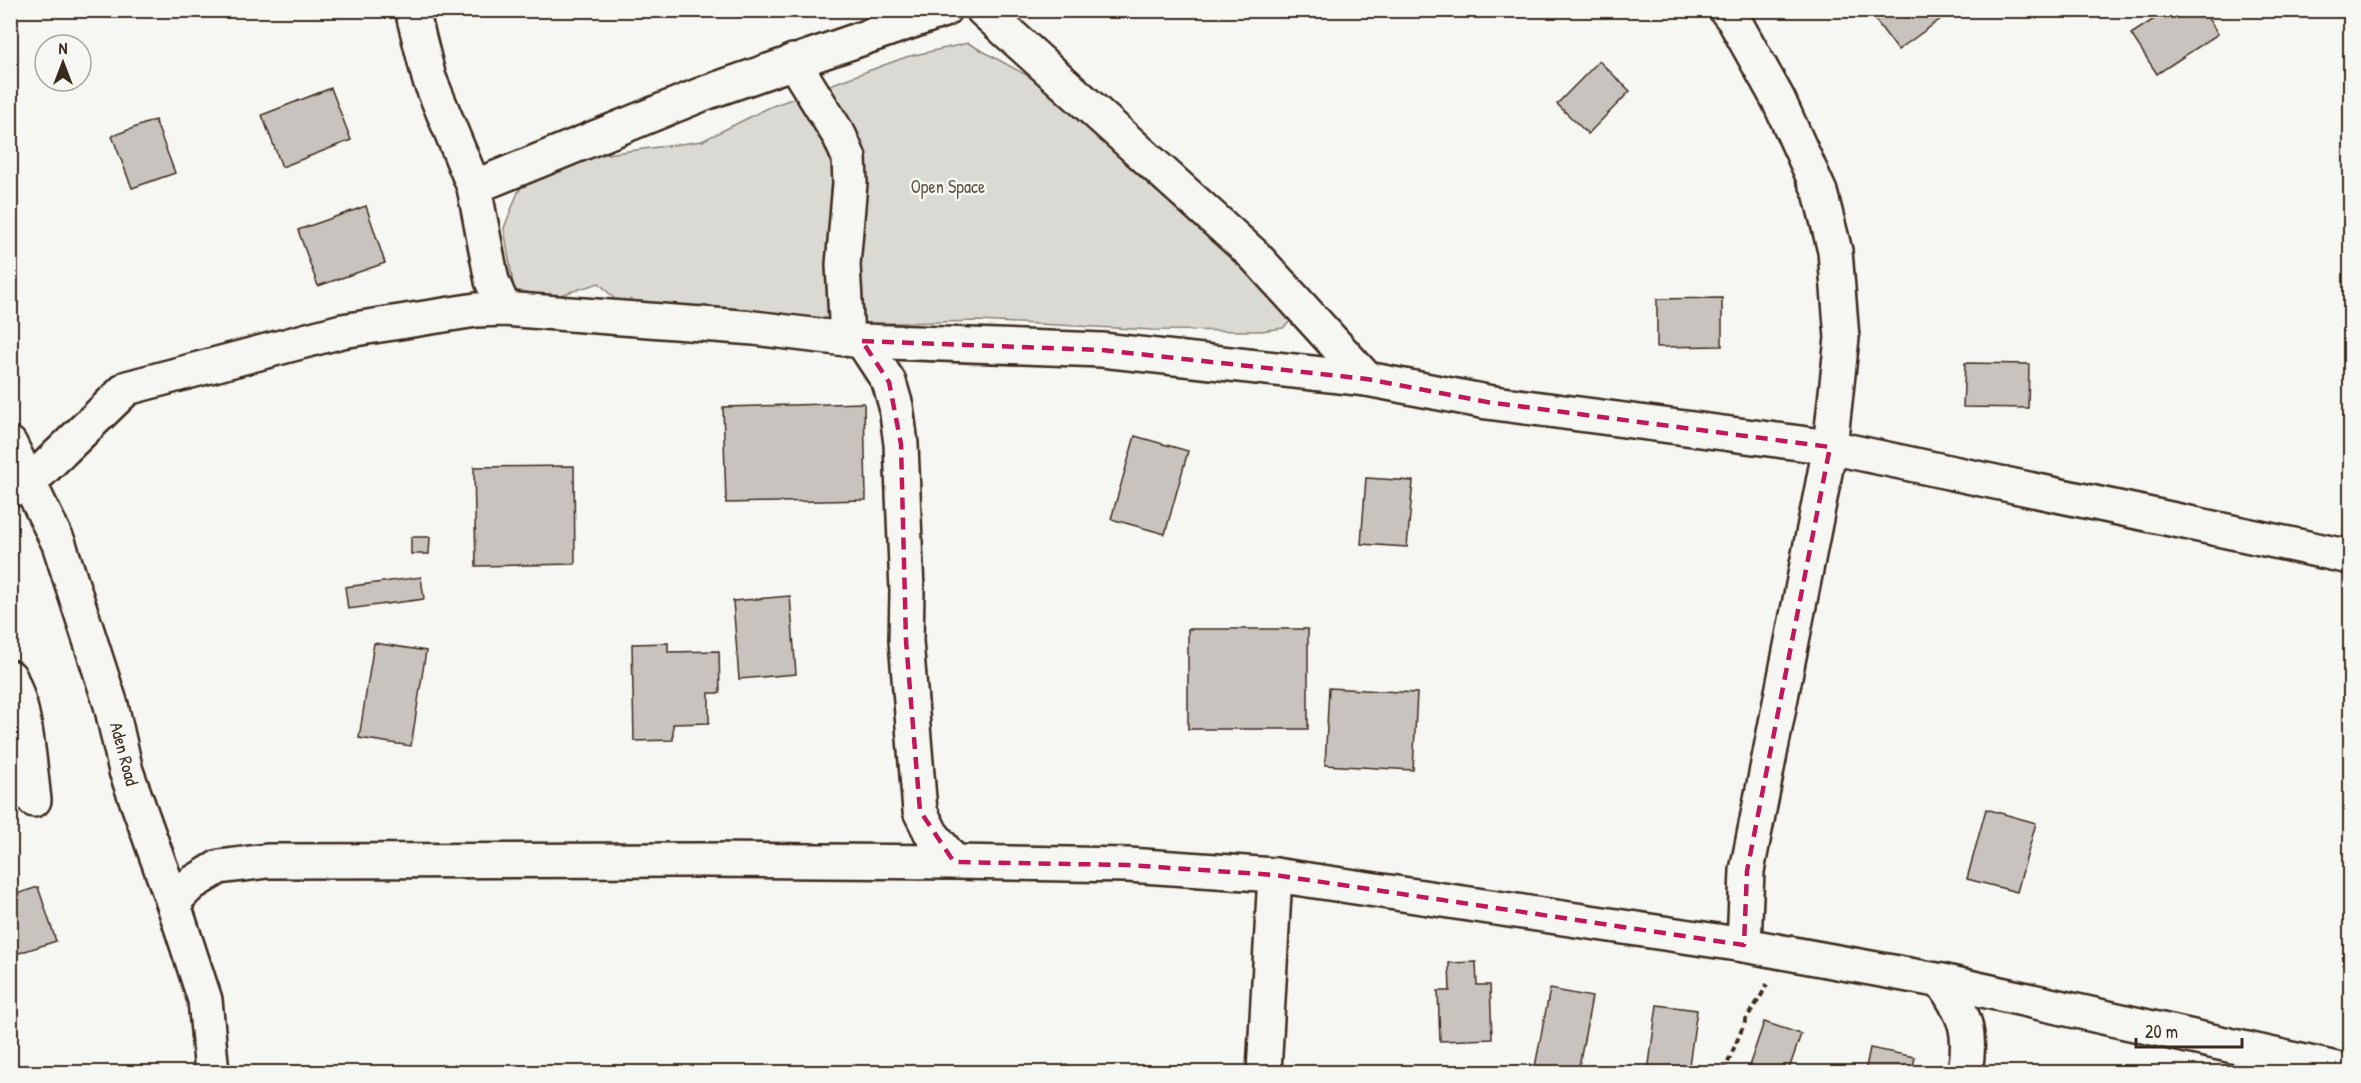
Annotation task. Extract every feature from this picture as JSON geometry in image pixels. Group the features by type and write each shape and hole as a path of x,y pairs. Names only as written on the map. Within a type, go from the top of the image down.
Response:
{"street":[{"path":"412,10 429,78 474,187 492,281 504,309"},
{"path":"474,187 705,93 944,10"},
{"path":"983,10 1254,255 1368,379"},
{"path":"1726,10 1734,20 1778,99 1820,192 1835,251 1842,338 1830,447 1747,871 1755,948"},
{"path":"793,62 840,137 849,158 850,183 843,265 854,340 889,382 896,405 902,444 906,641 920,811 954,862"},
{"path":"19,487 128,388 342,331 476,310 504,309 754,328 854,340 1102,350 1368,379 1487,402 1830,447 2350,557"},
{"name":"Aden Road","path":"10,444 19,487 59,544 111,705 126,771 205,1000 212,1072"},
{"path":"10,677 17,691 27,738 34,800"},
{"path":"173,902 191,884 219,867 267,861 954,862 1128,865 1275,875 1755,948 1942,981 2350,1072"},
{"path":"1263,1072 1275,875"},
{"path":"1942,981 1963,1014 1967,1028 1965,1072"}],"path":[{"path":"1724,1072 1747,1017 1767,987 1755,948"}],"highlighted area":[{"path":"862,341 1102,350 1367,379 1487,402 1830,447 1747,871 1744,945 1275,875 1128,865 954,862 920,811 906,641 901,444 889,382"}],"green space":[{"name":"Open Space","path":"968,43 1090,110 1301,311 1283,328 1261,331 1153,330 979,321 855,324 638,323 599,283 554,297 514,290 504,228 518,192 528,176 541,163 702,141 770,107 906,57"}],"building":[{"path":"96,10 139,10 139,13 96,13"},
{"path":"1873,10 1947,10 1949,13 1898,50 1870,13"},
{"path":"2168,10 2203,10 2218,34 2157,74 2131,34"},
{"path":"1599,61 1630,91 1588,134 1557,104"},
{"path":"331,88 351,140 282,167 262,115"},
{"path":"155,120 175,173 132,188 112,136"},
{"path":"366,206 385,263 318,286 298,230"},
{"path":"1722,298 1722,346 1657,347 1657,299"},
{"path":"1965,363 2029,364 2028,408 1963,407"},
{"path":"864,403 866,500 726,503 723,407"},
{"path":"1135,436 1188,451 1165,534 1111,519"},
{"path":"574,466 575,564 476,566 474,467"},
{"path":"1366,478 1413,481 1407,547 1361,544"},
{"path":"411,537 430,537 429,554 411,554"},
{"path":"421,577 424,599 348,609 345,587"},
{"path":"790,596 796,674 739,679 733,601"},
{"path":"1188,629 1308,629 1308,729 1188,729"},
{"path":"374,643 426,651 411,746 359,738"},
{"path":"668,643 668,652 719,651 720,693 709,693 709,723 673,724 673,740 634,741 632,644"},
{"path":"1329,688 1417,693 1413,770 1325,765"},
{"path":"1986,809 2036,823 2017,892 1967,879"},
{"path":"38,887 56,941 10,956 10,896"},
{"path":"1476,962 1477,985 1490,985 1492,1039 1440,1041 1438,991 1450,991 1449,963"},
{"path":"1550,989 1592,997 1578,1072 1534,1072"},
{"path":"1657,1005 1697,1010 1688,1072 1648,1072"},
{"path":"1764,1022 1801,1034 1788,1072 1747,1072"},
{"path":"1870,1048 1915,1057 1912,1072 1865,1072"}]}
